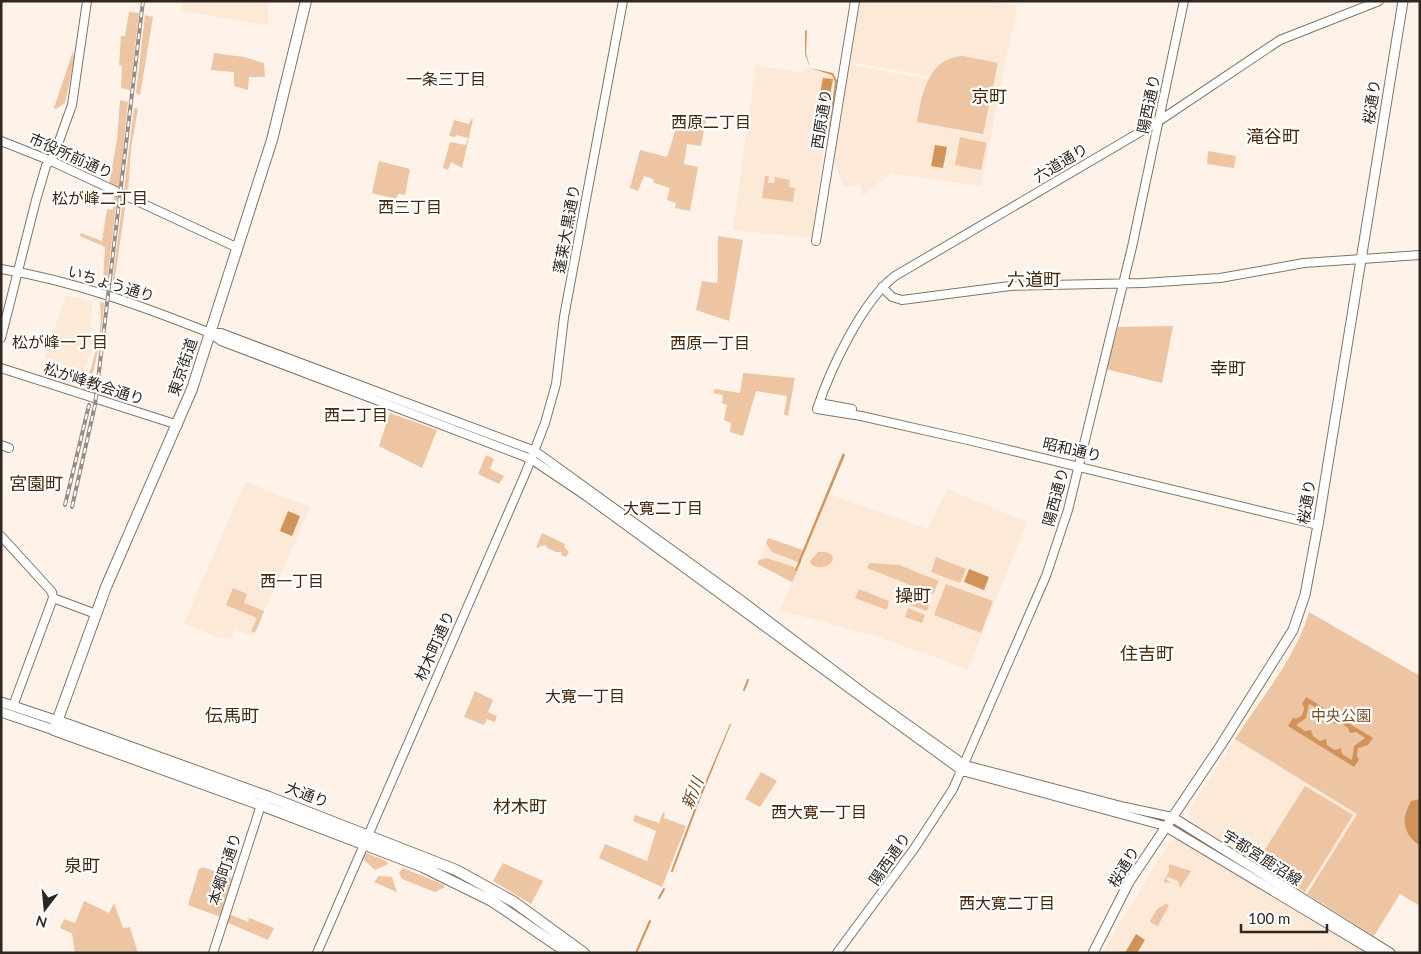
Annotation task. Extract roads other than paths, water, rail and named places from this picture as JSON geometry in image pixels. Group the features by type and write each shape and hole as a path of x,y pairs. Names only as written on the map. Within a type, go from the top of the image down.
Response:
{"highway":[{"name":"東京街道","path":"56,725 96,614 125,541 178,425 210,333 272,140 306,1"},
{"name":"大通り","path":"56,725 269,797 367,839 478,893 533,927 568,953"},
{"name":"大通り","path":"56,725 261,805 456,870 496,891 538,918 584,953"}],"main road":[{"name":"桜通り","path":"1092,953 1129,882 1221,745 1292,630 1305,595 1319,522 1402,1"},
{"name":"大通り","path":"1,702 56,725"},
{"name":"大通り","path":"1,712 56,725"},
{"name":"宇都宮鹿沼線","path":"1172,817 1390,953"},
{"name":"宇都宮鹿沼線","path":"1165,826 1377,953"}],"street":[{"path":"1,338 31,215 49,160 54,155 72,106 87,1"},
{"name":"蓬莱大黒通り","path":"531,460 547,418 556,384 564,317 623,1"},
{"name":"西原通り","path":"816,242 855,1"},
{"name":"陽西通り","path":"838,953 938,815 964,768 1046,576 1068,510 1123,283 1184,1"},
{"name":"六道通り","path":"818,406 827,378 837,359 882,287 900,272 1159,122 1280,40 1379,1"},
{"name":"市役所前通り","path":"1,141 49,160 238,248"},
{"path":"882,287 892,297 902,300 1010,286 1123,283 1237,276 1296,264 1420,255"},
{"name":"いちょう通り","path":"1,269 108,294 210,333"},
{"path":"210,333 221,333 535,451 964,768 1172,817"},
{"path":"210,333 222,342 531,460 586,496 964,768 1165,826"},
{"name":"松が峰教会通り","path":"1,368 178,425"},
{"name":"昭和通り","path":"818,406 1079,464 1319,522"},
{"path":"1,445 10,448"},
{"name":"材木町通り","path":"317,953 531,460"},
{"path":"1,536 52,592 53,598 13,706"},
{"path":"53,598 96,614"},
{"name":"本郷町通り","path":"212,953 261,805 269,797"}],"waterway":[{"name":"新川","path":"796,570 800,561"},
{"name":"新川","path":"744,690 748,680"},
{"name":"新川","path":"672,871 695,810"},
{"name":"新川","path":"659,898 664,889"},
{"name":"新川","path":"636,953 650,921"}],"railway":[{"path":"72,507 95,405 143,1"},
{"path":"65,505 89,405"}],"district":[{"name":"一条三丁目","path":"446,79"},
{"name":"京町","path":"989,97"},
{"name":"西原二丁目","path":"711,122"},
{"name":"滝谷町","path":"1273,137"},
{"name":"松が峰二丁目","path":"100,198"},
{"name":"西三丁目","path":"410,207"},
{"name":"六道町","path":"1034,280"},
{"name":"松が峰一丁目","path":"60,342"},
{"name":"西原一丁目","path":"710,343"},
{"name":"幸町","path":"1228,369"},
{"name":"西二丁目","path":"356,415"},
{"name":"宮園町","path":"36,484"},
{"name":"大寛二丁目","path":"663,508"},
{"name":"西一丁目","path":"292,581"},
{"name":"操町","path":"913,596"},
{"name":"住吉町","path":"1147,654"},
{"name":"大寛一丁目","path":"585,696"},
{"name":"伝馬町","path":"232,716"},
{"name":"材木町","path":"520,807"},
{"name":"西大寛一丁目","path":"819,812"},
{"name":"泉町","path":"82,866"},
{"name":"西大寛二丁目","path":"1007,903"}],"park label":[{"name":"中央公園","path":"1341,716"}]}
